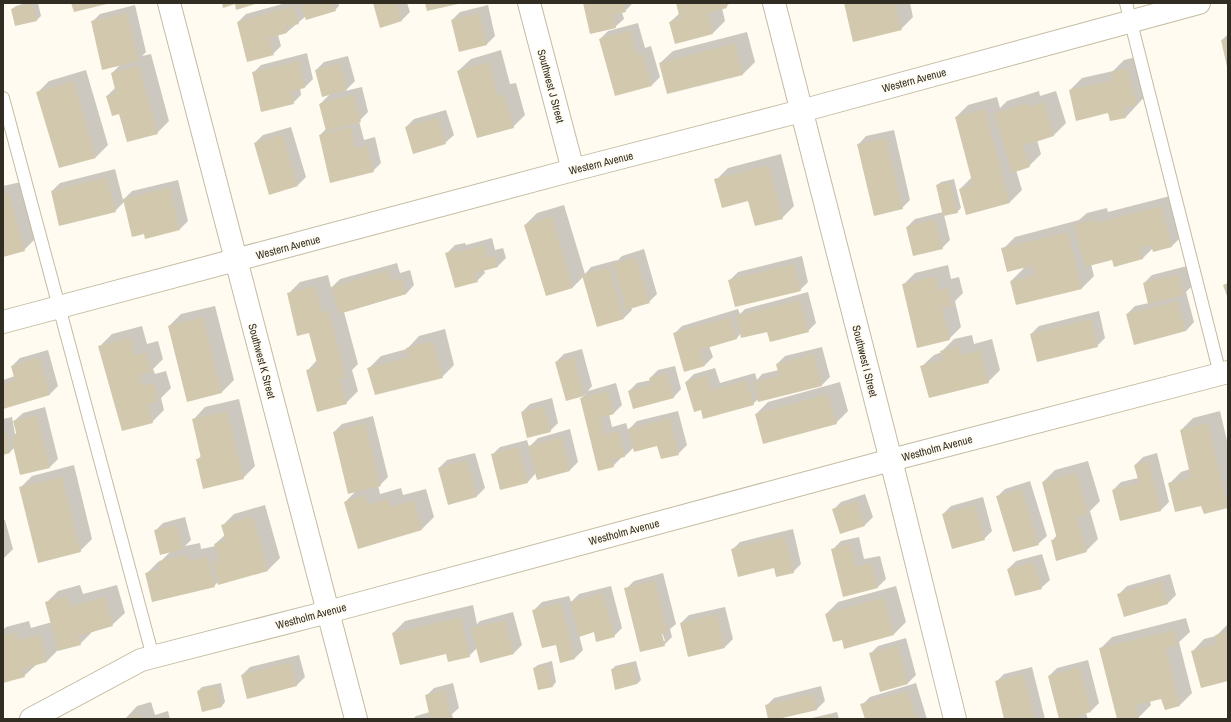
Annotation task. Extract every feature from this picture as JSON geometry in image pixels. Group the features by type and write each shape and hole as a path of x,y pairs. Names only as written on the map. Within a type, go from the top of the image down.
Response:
{"street":[{"name":"Southwest K Street","path":"169,3 356,719"},
{"name":"Southwest J Street","path":"529,3 573,170"},
{"name":"Southwest I Street","path":"774,3 956,719"},
{"name":"Western Avenue","path":"3,322 573,170 801,111 1129,12 1199,3"},
{"name":"Westholm Avenue","path":"31,719 141,660 328,612 891,460 1224,373"}],"lane":[{"path":"1129,12 1224,373"},
{"path":"3,98 153,657"}],"building":[{"path":"33,3 37,21 15,26 11,9"},
{"path":"71,3 107,3 107,4 74,12"},
{"path":"222,3 258,3 236,10 235,4 223,8"},
{"path":"311,3 333,3 336,11 306,20 301,6"},
{"path":"373,3 397,3 402,21 380,28"},
{"path":"425,3 457,3 458,4 427,11"},
{"path":"583,3 624,3 626,12 613,15 616,28 590,34"},
{"path":"676,3 726,3 727,8 708,13 713,34 675,44 669,22 680,19"},
{"path":"844,3 895,3 902,30 853,42"},
{"path":"294,6 299,24 285,27 287,33 269,38 274,55 247,62 237,22"},
{"path":"127,13 139,61 102,70 91,21"},
{"path":"480,13 487,45 459,52 451,20"},
{"path":"630,30 637,55 643,54 652,86 615,96 599,39"},
{"path":"1228,38 1228,67 1227,67 1221,40"},
{"path":"735,43 743,75 667,94 659,63"},
{"path":"299,61 305,88 291,91 294,104 261,112 252,72"},
{"path":"489,62 498,96 504,94 514,128 477,138 457,71"},
{"path":"340,63 347,90 322,97 315,70"},
{"path":"139,65 158,134 127,142 119,114 112,116 106,96 116,93 111,73"},
{"path":"1128,68 1137,105 1124,108 1126,118 1110,121 1108,113 1076,121 1069,90 1112,80 1111,72"},
{"path":"74,81 96,158 59,168 36,92"},
{"path":"354,94 361,122 326,131 319,104"},
{"path":"1044,102 1054,136 1023,146 1030,167 1012,173 994,113 1027,103 1028,107"},
{"path":"985,109 1010,203 966,215 959,189 973,185 955,117"},
{"path":"438,117 446,144 413,154 405,127"},
{"path":"351,127 356,148 367,145 374,172 330,183 319,135"},
{"path":"283,134 298,186 269,195 254,143"},
{"path":"886,138 903,209 874,216 857,144"},
{"path":"769,165 783,219 755,226 748,201 722,208 714,179"},
{"path":"107,177 116,212 59,226 51,191"},
{"path":"950,182 958,213 943,216 936,185"},
{"path":"170,187 180,230 145,239 144,234 132,237 123,199"},
{"path":"9,193 25,251 3,257 3,195"},
{"path":"1162,206 1172,247 1153,252 1151,245 1140,248 1143,259 1114,267 1112,260 1085,267 1074,225 1095,219 1096,223"},
{"path":"552,216 573,288 546,296 524,225"},
{"path":"935,219 943,249 913,256 906,227"},
{"path":"1068,232 1082,289 1016,305 1010,281 1035,275 1032,266 1007,272 1001,248"},
{"path":"484,245 487,258 495,256 498,267 475,273 478,282 455,288 445,253 457,250 458,252"},
{"path":"636,257 650,303 626,310 613,264"},
{"path":"794,264 801,291 735,307 728,280"},
{"path":"609,267 624,319 597,327 582,275"},
{"path":"389,270 391,281 402,278 406,294 339,314 331,287"},
{"path":"1179,274 1184,295 1148,304 1143,283"},
{"path":"936,276 939,290 948,288 952,306 942,308 950,340 917,348 902,284"},
{"path":"1228,283 1228,299 1223,285"},
{"path":"316,286 322,312 329,311 346,377 340,379 347,404 317,412 306,370 318,367 309,333 297,336 287,293"},
{"path":"800,300 809,332 770,342 767,332 741,338 736,316"},
{"path":"1178,301 1186,331 1134,345 1126,314"},
{"path":"203,317 222,393 187,402 168,326"},
{"path":"730,317 737,339 700,350 705,366 684,372 673,333"},
{"path":"1091,319 1098,347 1037,362 1030,334"},
{"path":"130,337 135,355 146,352 152,372 140,375 143,386 154,383 159,401 148,405 153,423 122,431 98,346"},
{"path":"433,341 443,378 375,395 367,368 408,357 406,348"},
{"path":"960,346 962,355 980,350 989,383 929,398 920,366 943,360 940,351"},
{"path":"814,354 822,386 758,402 753,382 779,376 776,364"},
{"path":"40,357 50,395 3,409 3,384 15,381 11,366"},
{"path":"574,357 584,396 566,401 555,362"},
{"path":"667,373 674,398 633,409 628,391 651,385 649,378"},
{"path":"707,375 712,390 747,380 754,405 703,419 701,410 694,412 685,382"},
{"path":"608,391 614,414 600,418 604,434 619,431 625,457 612,460 614,467 598,471 580,398"},
{"path":"828,394 837,424 763,444 755,414"},
{"path":"544,406 551,432 527,438 521,412"},
{"path":"227,411 244,479 203,489 196,459 201,458 192,419"},
{"path":"37,415 50,468 20,475 11,437 17,436 13,421"},
{"path":"670,418 679,455 661,459 657,446 634,452 628,429"},
{"path":"365,423 381,486 348,494 333,432"},
{"path":"1208,423 1228,508 1204,514 1201,506 1175,512 1168,483 1191,478 1180,430"},
{"path":"3,425 10,453 3,455"},
{"path":"562,437 570,471 537,480 528,446"},
{"path":"519,447 528,483 500,490 491,454"},
{"path":"467,460 477,497 448,505 438,468"},
{"path":"1149,461 1161,511 1120,521 1112,490 1139,483 1134,465"},
{"path":"1077,472 1088,514 1077,517 1087,552 1056,561 1051,540 1057,539 1042,482"},
{"path":"62,477 81,552 38,563 19,487"},
{"path":"1022,489 1039,545 1013,552 996,496"},
{"path":"365,495 368,505 389,499 391,507 414,500 422,530 358,549 344,502"},
{"path":"857,501 865,526 840,534 832,509"},
{"path":"975,505 985,540 952,549 942,514"},
{"path":"253,516 268,571 218,585 212,562 219,560 214,544 226,541 221,525"},
{"path":"177,525 183,549 160,555 154,530"},
{"path":"785,536 794,573 776,577 774,568 738,577 731,549"},
{"path":"851,544 856,567 872,563 878,588 843,597 831,549"},
{"path":"188,554 189,561 207,556 215,587 152,602 145,573 161,569 159,561"},
{"path":"1034,562 1042,589 1015,596 1007,569"},
{"path":"655,581 668,633 662,634 665,646 640,652 624,588"},
{"path":"1162,581 1168,604 1124,617 1117,594"},
{"path":"603,593 615,637 596,642 594,632 579,637 570,602"},
{"path":"68,596 71,606 105,597 113,626 78,636 81,645 58,651 45,602"},
{"path":"884,597 894,635 844,649 842,640 833,642 825,614"},
{"path":"561,603 575,659 560,663 556,645 542,648 532,610"},
{"path":"717,614 725,648 688,657 680,623"},
{"path":"461,617 470,657 448,662 446,654 400,665 392,633"},
{"path":"505,620 514,654 480,663 471,628"},
{"path":"1174,630 1178,645 1166,648 1180,706 1165,710 1161,699 1136,705 1139,718 1117,719 1099,648"},
{"path":"17,632 19,640 40,634 47,662 22,669 25,677 3,683 3,636"},
{"path":"1228,632 1228,681 1201,688 1191,651 1218,643 1215,635"},
{"path":"898,645 908,684 880,692 869,653"},
{"path":"291,662 297,686 247,699 241,675"},
{"path":"633,664 637,684 615,690 611,669"},
{"path":"548,665 553,687 538,690 533,668"},
{"path":"1080,667 1091,712 1077,716 1078,719 1059,719 1048,676"},
{"path":"1024,674 1035,719 1004,719 995,681"},
{"path":"217,686 222,707 202,712 197,691"},
{"path":"445,690 451,717 443,719 426,719 430,718 425,695"},
{"path":"908,691 917,719 865,719 860,704"},
{"path":"813,694 817,710 778,719 768,719 765,705"},
{"path":"140,714 141,719 122,719"},
{"path":"833,715 834,719 820,718"}]}
